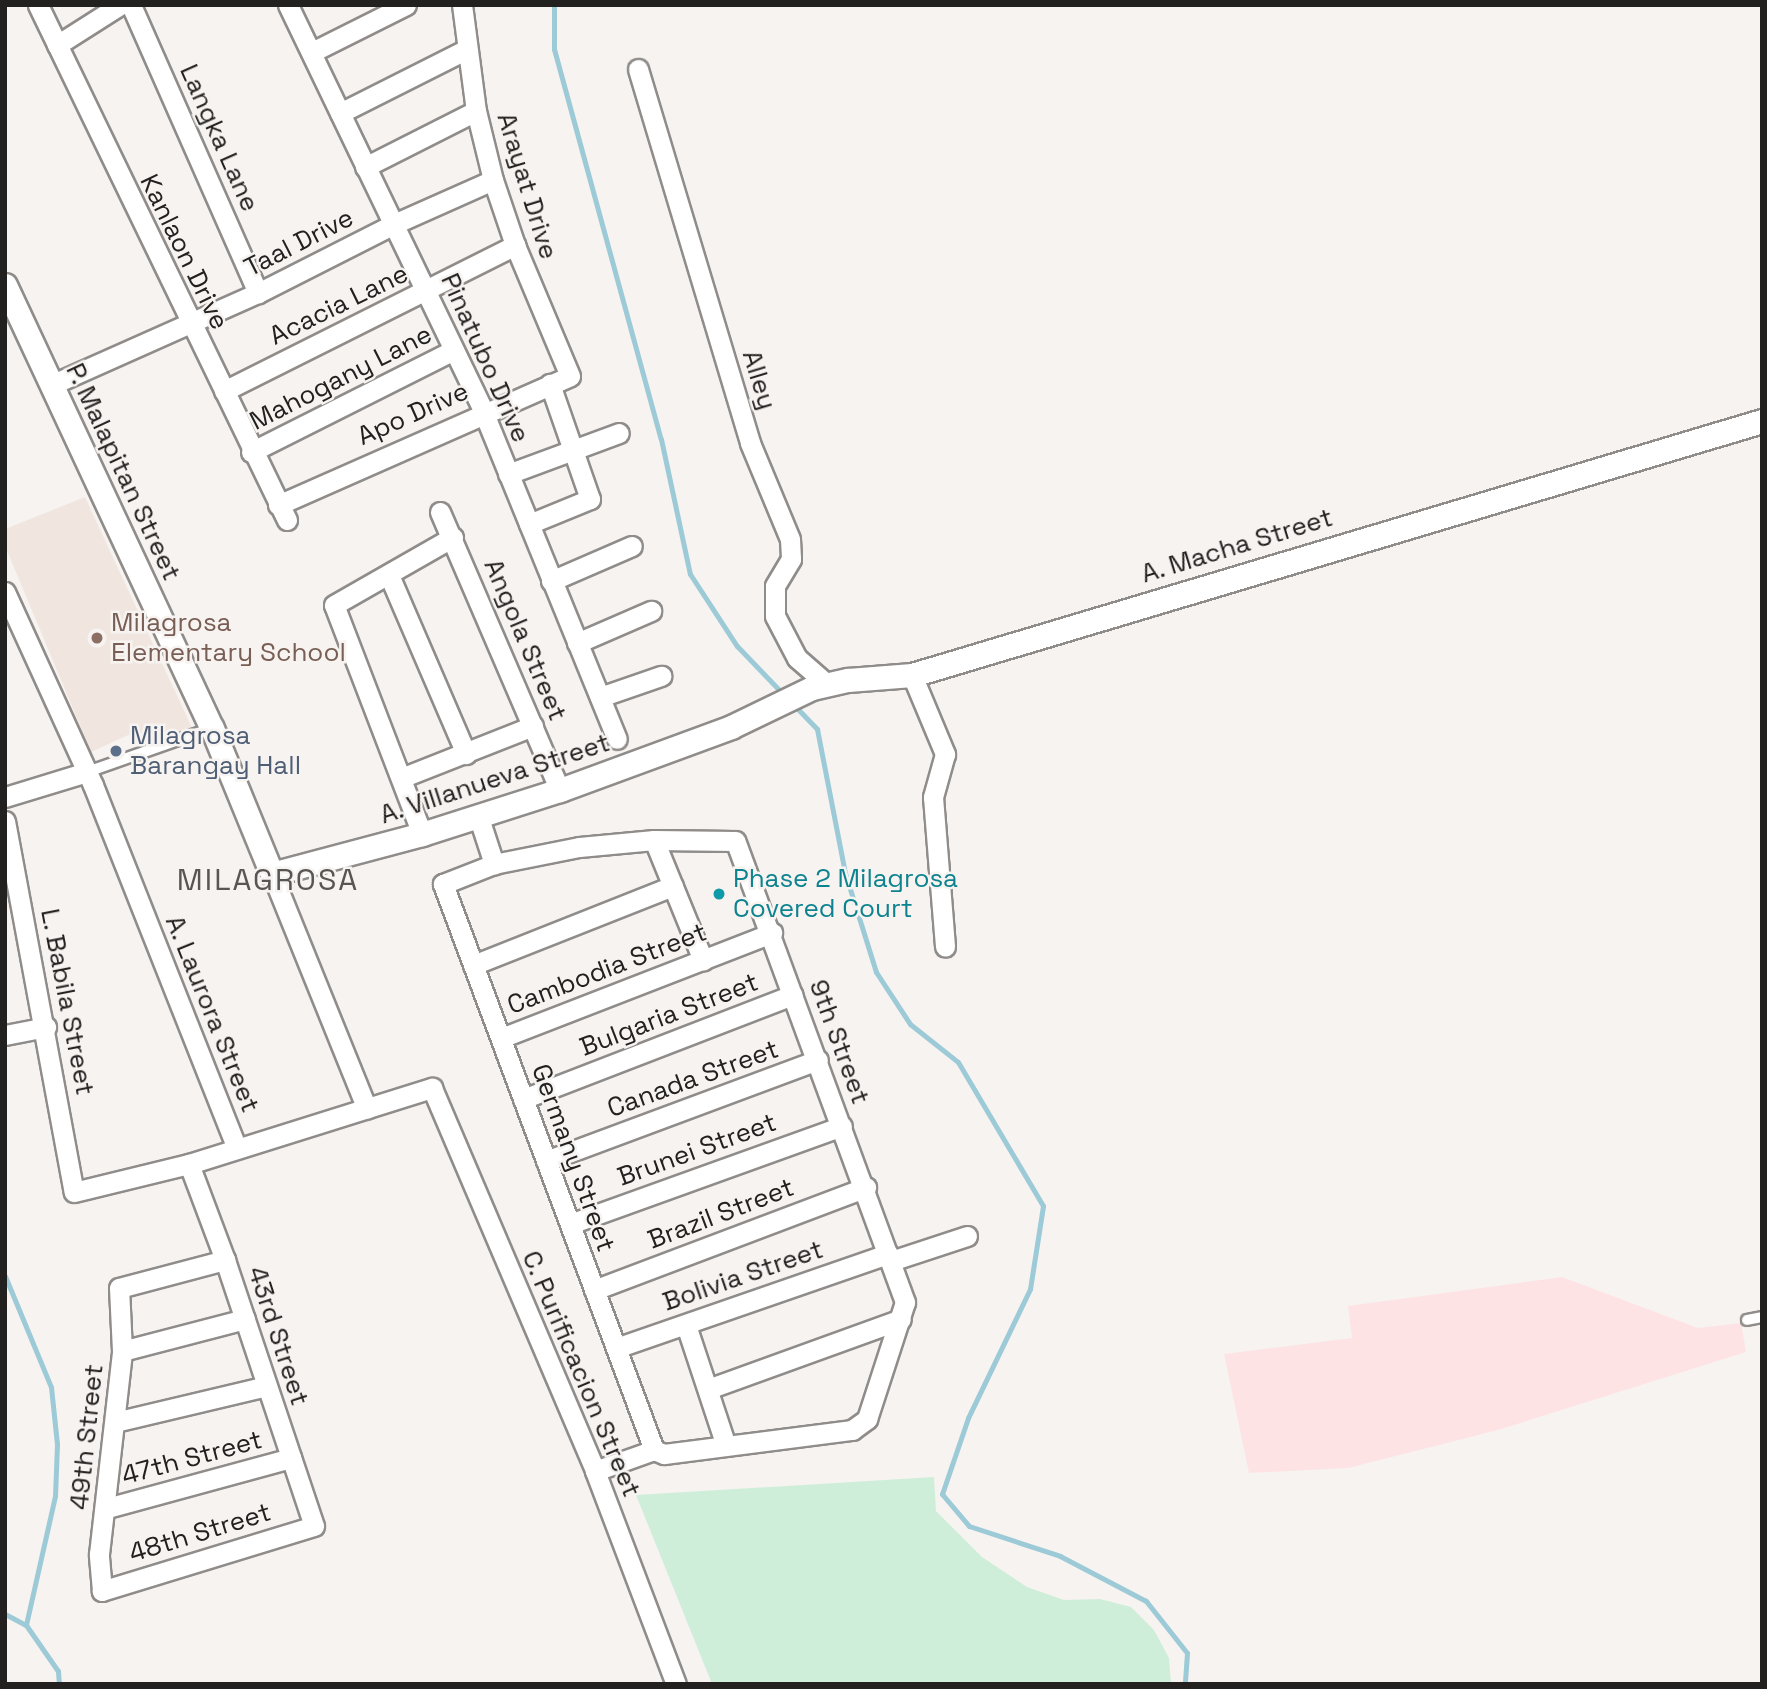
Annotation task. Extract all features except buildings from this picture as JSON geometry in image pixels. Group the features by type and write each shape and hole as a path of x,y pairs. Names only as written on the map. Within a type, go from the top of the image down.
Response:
{"street":[{"name":"Kanlaon Drive","path":"38,5 189,325 282,512"},
{"path":"57,45 120,5"},
{"name":"Langka Lane","path":"131,5 258,293"},
{"name":"Pinatubo Drive","path":"288,5 483,411 617,739"},
{"path":"312,52 406,5"},
{"name":"Arayat Drive","path":"462,5 465,50 493,180 515,245 570,376"},
{"path":"341,113 465,50"},
{"name":"Alley","path":"638,69 750,443 790,539 792,559 775,586 775,616 797,658 820,686"},
{"path":"365,167 476,111"},
{"name":"Taal Drive","path":"51,384 189,325 394,224 493,180"},
{"name":"Acacia Lane","path":"223,391 515,245"},
{"name":"P. Malapitan Street","path":"5,285 212,728 367,1110"},
{"name":"Mahogany Lane","path":"251,452 454,350"},
{"name":"Apo Drive","path":"282,512 483,411 570,376"},
{"path":"529,524 590,499 550,384"},
{"name":"A. Macha Street","path":"731,727 820,686 912,675 1762,421"},
{"path":"508,474 619,433"},
{"name":"Angola Street","path":"440,512 560,790"},
{"path":"422,834 334,605 453,537"},
{"path":"551,581 632,546"},
{"path":"389,575 466,754"},
{"name":"A. Laurora Street","path":"5,592 87,772 237,1148"},
{"path":"577,643 651,611"},
{"path":"912,675 945,754 933,797 945,947"},
{"path":"600,697 661,676"},
{"path":"401,778 533,726"},
{"name":"A. Villanueva Street","path":"272,874 422,834 560,790 731,727"},
{"path":"5,797 87,772"},
{"path":"478,816 494,864 579,847 654,840 703,960"},
{"name":"L. Babila Street","path":"5,821 46,1027 74,1192 189,1164"},
{"name":"9th Street","path":"595,1471 654,1450 664,1454 852,1430 867,1419 905,1302 866,1187 735,841 654,840"},
{"name":"Germany Street","path":"494,864 443,884 654,1450"},
{"path":"473,965 673,886"},
{"name":"Cambodia Street","path":"501,1038 772,933"},
{"name":"Bulgaria Street","path":"523,1099 793,995"},
{"path":"5,1035 46,1027"},
{"name":"Canada Street","path":"547,1161 818,1060"},
{"name":"C. Purificacion Street","path":"367,1110 432,1088 595,1471 676,1684"},
{"path":"189,1164 367,1110"},
{"name":"Brunei Street","path":"570,1224 842,1126"},
{"name":"43rd Street","path":"189,1164 225,1260 314,1526"},
{"name":"Brazil Street","path":"594,1290 866,1187"},
{"path":"889,1258 967,1236"},
{"name":"Bolivia Street","path":"616,1348 889,1258"},
{"name":"49th Street","path":"102,1591 100,1554 122,1351 119,1288 225,1260"},
{"path":"122,1351 245,1319"},
{"path":"708,1389 901,1319"},
{"path":"686,1325 726,1446"},
{"path":"115,1422 267,1386"},
{"name":"47th Street","path":"107,1508 291,1458"},
{"name":"48th Street","path":"102,1591 314,1526"}],"lane":[{"path":"87,772 212,728"},
{"path":"1746,1320 1762,1317"}],"shaded area":[{"name":"Milagrosa Elementary School","path":"85,497 193,730 143,752 135,732 91,752 5,546 5,529"},
{"path":"1562,1277 1698,1328 1741,1323 1746,1352 1498,1430 1348,1468 1249,1473 1224,1354 1352,1338 1348,1306"}],"green space":[{"path":"934,1477 936,1511 982,1557 1027,1587 1064,1600 1100,1599 1131,1607 1154,1630 1169,1658 1171,1684 712,1684 636,1495"}],"waterway":[{"path":"554,5 554,49 661,439 690,574 737,646 784,695"},
{"path":"793,704 817,729 845,873 876,972 910,1024 958,1062 1043,1206 1030,1289 968,1418 942,1494 969,1526 1060,1556 1146,1601 1187,1653 1185,1684"},
{"path":"5,1276 51,1387 57,1444 55,1496 26,1625"},
{"path":"5,1614 26,1625 58,1671 59,1684"}],"place":[{"name":"Milagrosa Elementary School","path":"97,638"},
{"name":"Milagrosa Barangay Hall","path":"116,751"},
{"name":"Phase 2 Milagrosa Covered Court","path":"719,894"}],"district":[{"name":"MILAGROSA","path":"268,880"}]}
